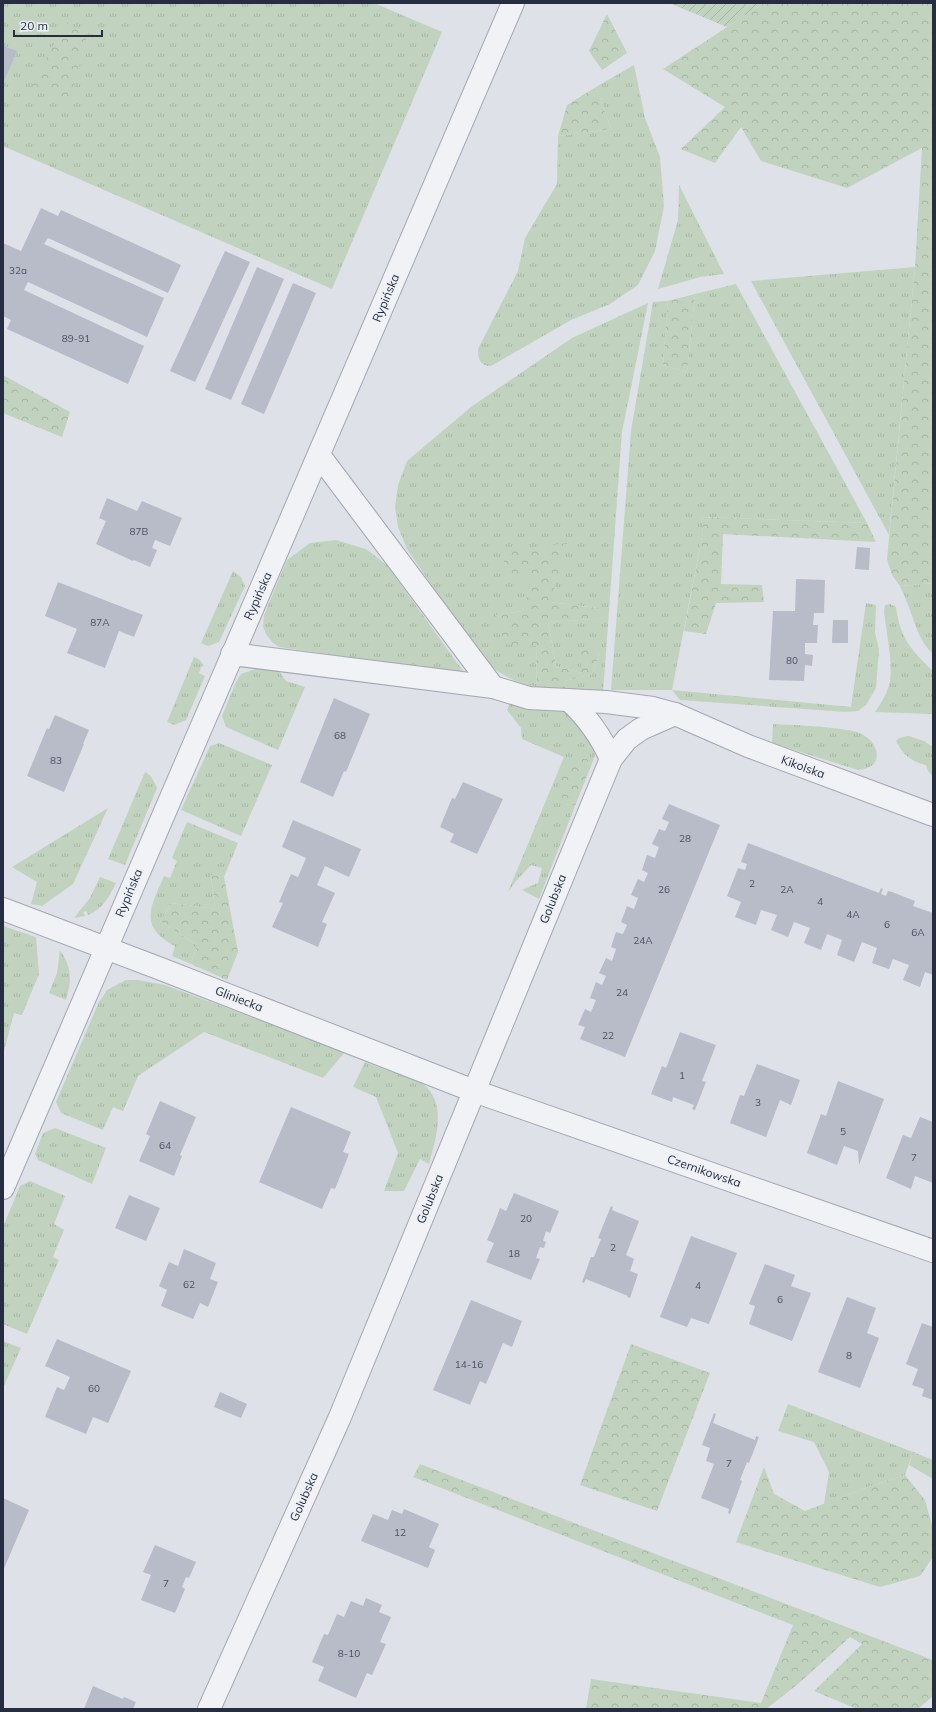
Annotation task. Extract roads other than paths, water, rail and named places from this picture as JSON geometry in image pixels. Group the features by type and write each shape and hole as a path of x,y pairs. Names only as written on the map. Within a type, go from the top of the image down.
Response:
{"street":[{"name":"Rypińska","path":"3,1188 513,3"},
{"path":"319,454 492,687"},
{"name":"Kikolska","path":"232,654 492,687 529,698 606,702 653,708 675,714 748,746 933,815"},
{"path":"569,700 584,713 604,743 611,759"},
{"name":"Golubska","path":"209,1709 340,1417 611,759 631,735 675,714"},
{"name":"Gliniecka","path":"3,909 474,1091"},
{"name":"Czernikowska","path":"474,1091 933,1251"}]}
